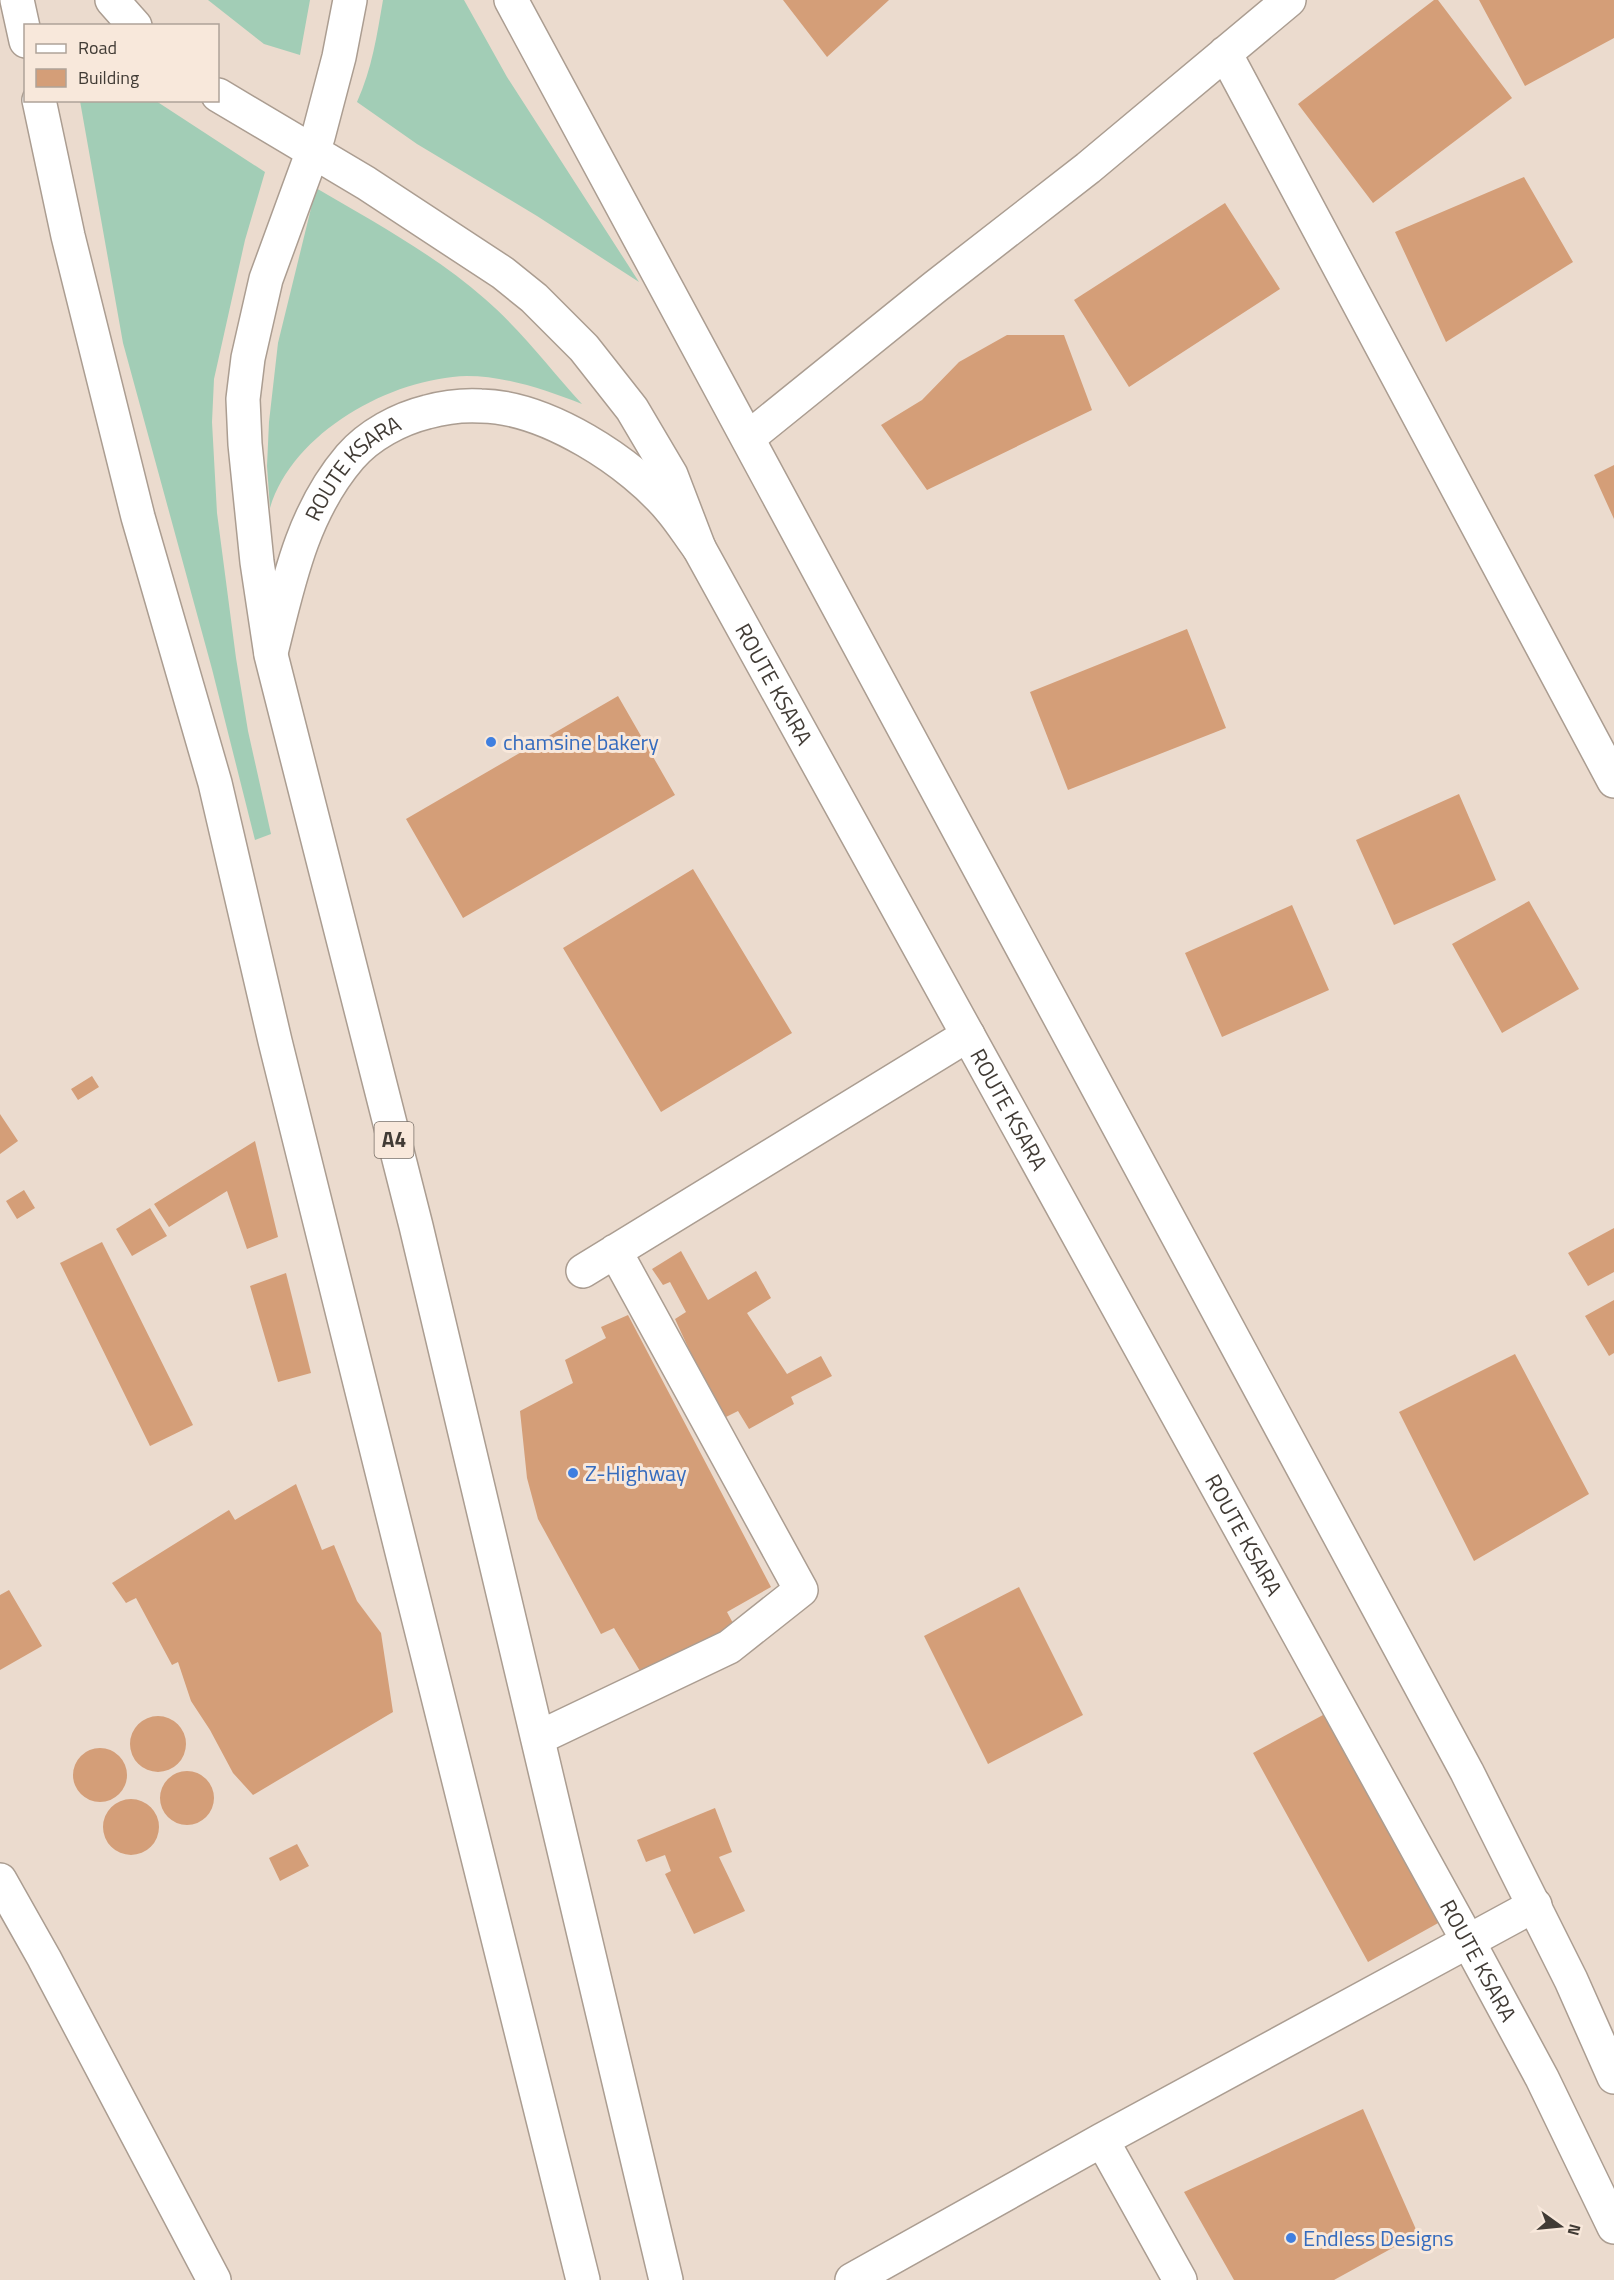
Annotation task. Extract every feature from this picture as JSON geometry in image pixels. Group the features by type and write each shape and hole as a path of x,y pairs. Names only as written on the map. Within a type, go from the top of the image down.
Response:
{"main road":[{"path":"17,0 24,32"},
{"path":"112,0 133,24"},
{"name":"A4","path":"350,0 339,57 313,152 266,279 248,358 243,399 245,444 257,562 271,655 416,1226 666,2280"},
{"path":"511,0 1467,1772 1535,1905 1614,2077"},
{"path":"748,438 935,287 1088,168 1289,0"},
{"path":"1225,53 1614,781"},
{"path":"219,96 366,183 503,273 534,298 584,348 632,409 671,475 699,548"},
{"path":"39,102 68,236 138,517 215,783 275,1041 583,2280"},
{"name":"ROUTE KSARA","path":"271,655 292,568 306,528 325,490 351,456 379,433 411,416 447,407 483,405 519,412 562,428 602,451 639,478 672,510 699,548 1468,1941 1542,2078 1614,2227"},
{"path":"583,1271 968,1035"},
{"path":"538,1738 729,1647 801,1590 615,1251"},
{"path":"0,1880 44,1958 214,2280"},
{"path":"852,2280 1102,2140 1535,1905"},
{"path":"1102,2140 1180,2280"}],"green space":[{"path":"208,0 310,0 300,55 264,44"},
{"path":"383,0 464,0 507,77 639,282 537,216 417,144 357,102 370,64"},
{"path":"80,102 158,102 265,172 245,240 214,379 212,422 217,513 236,658 248,731 271,834 255,840 212,669 123,343"},
{"path":"316,188 404,240 466,283 511,324 582,404 496,378 467,376 438,379 407,387 349,414 322,433 300,456 282,481 270,508 267,466 269,422 278,343"}],"building":[{"path":"783,0 889,0 827,57"},
{"path":"1434,0 1438,0 1512,98 1373,203 1298,104"},
{"path":"1479,0 1614,0 1614,38 1525,86"},
{"path":"1524,177 1573,262 1446,342 1395,232"},
{"path":"1225,203 1280,289 1129,387 1074,300"},
{"path":"1007,335 1064,335 1092,410 927,490 881,425 922,400 959,362"},
{"path":"1614,465 1614,519 1594,475"},
{"path":"1187,629 1226,728 1068,790 1030,692"},
{"path":"618,696 675,795 463,918 406,819"},
{"path":"1459,794 1496,880 1394,925 1356,840"},
{"path":"693,869 792,1033 661,1112 563,948"},
{"path":"1529,901 1579,989 1502,1033 1452,944"},
{"path":"1292,905 1329,990 1222,1037 1185,953"},
{"path":"92,1076 99,1087 78,1100 71,1089"},
{"path":"0,1114 18,1141 0,1154"},
{"path":"255,1141 278,1237 247,1249 227,1191 169,1227 154,1204"},
{"path":"24,1190 35,1208 17,1219 6,1201"},
{"path":"150,1208 167,1236 132,1256 116,1229"},
{"path":"1614,1228 1614,1272 1588,1286 1568,1253"},
{"path":"102,1242 193,1425 150,1446 60,1263"},
{"path":"681,1251 708,1300 756,1271 771,1298 747,1313 787,1374 821,1356 832,1376 791,1397 794,1404 749,1429 738,1411 726,1417 702,1387 692,1356 675,1319 686,1312 670,1282 663,1285 652,1269"},
{"path":"286,1273 311,1373 278,1382 250,1286"},
{"path":"1614,1300 1614,1353 1609,1356 1585,1316"},
{"path":"628,1315 771,1587 727,1612 734,1625 679,1659 640,1671 614,1628 601,1634 538,1519 527,1478 520,1411 573,1383 565,1360 606,1338 601,1327"},
{"path":"1515,1354 1589,1494 1474,1561 1399,1412"},
{"path":"296,1484 322,1550 334,1545 357,1601 381,1633 393,1712 253,1795 233,1773 191,1701 178,1662 172,1665 136,1598 126,1603 112,1583 229,1510 235,1520"},
{"path":"1019,1587 1083,1715 988,1764 924,1636"},
{"path":"9,1590 42,1646 0,1670 0,1595"},
{"path":"1334,1709 1449,1917 1368,1962 1253,1753"},
{"path":"152,1716 164,1716 174,1720 182,1728 186,1744 182,1760 174,1768 164,1772 152,1772 142,1768 134,1760 130,1750 130,1738 134,1728 142,1720"},
{"path":"95,1748 105,1748 115,1752 123,1760 127,1775 123,1790 115,1798 105,1802 95,1802 85,1798 77,1790 73,1780 73,1770 77,1760 85,1752"},
{"path":"187,1771 197,1773 206,1779 212,1788 214,1798 212,1808 206,1817 197,1823 187,1825 177,1823 168,1817 162,1808 160,1798 162,1788 168,1779 177,1773"},
{"path":"125,1799 137,1799 151,1807 159,1821 157,1838 151,1847 137,1855 125,1855 108,1843 103,1833 103,1821 115,1804"},
{"path":"715,1808 732,1852 719,1857 745,1911 694,1934 665,1874 671,1871 665,1855 646,1862 637,1840"},
{"path":"297,1844 309,1866 280,1881 269,1858"},
{"path":"1363,2109 1418,2234 1334,2280 1234,2280 1184,2192"}],"place":[{"name":"chamsine bakery","path":"491,742"},
{"name":"Z-Highway","path":"573,1473"},
{"name":"Endless Designs","path":"1291,2238"}]}
